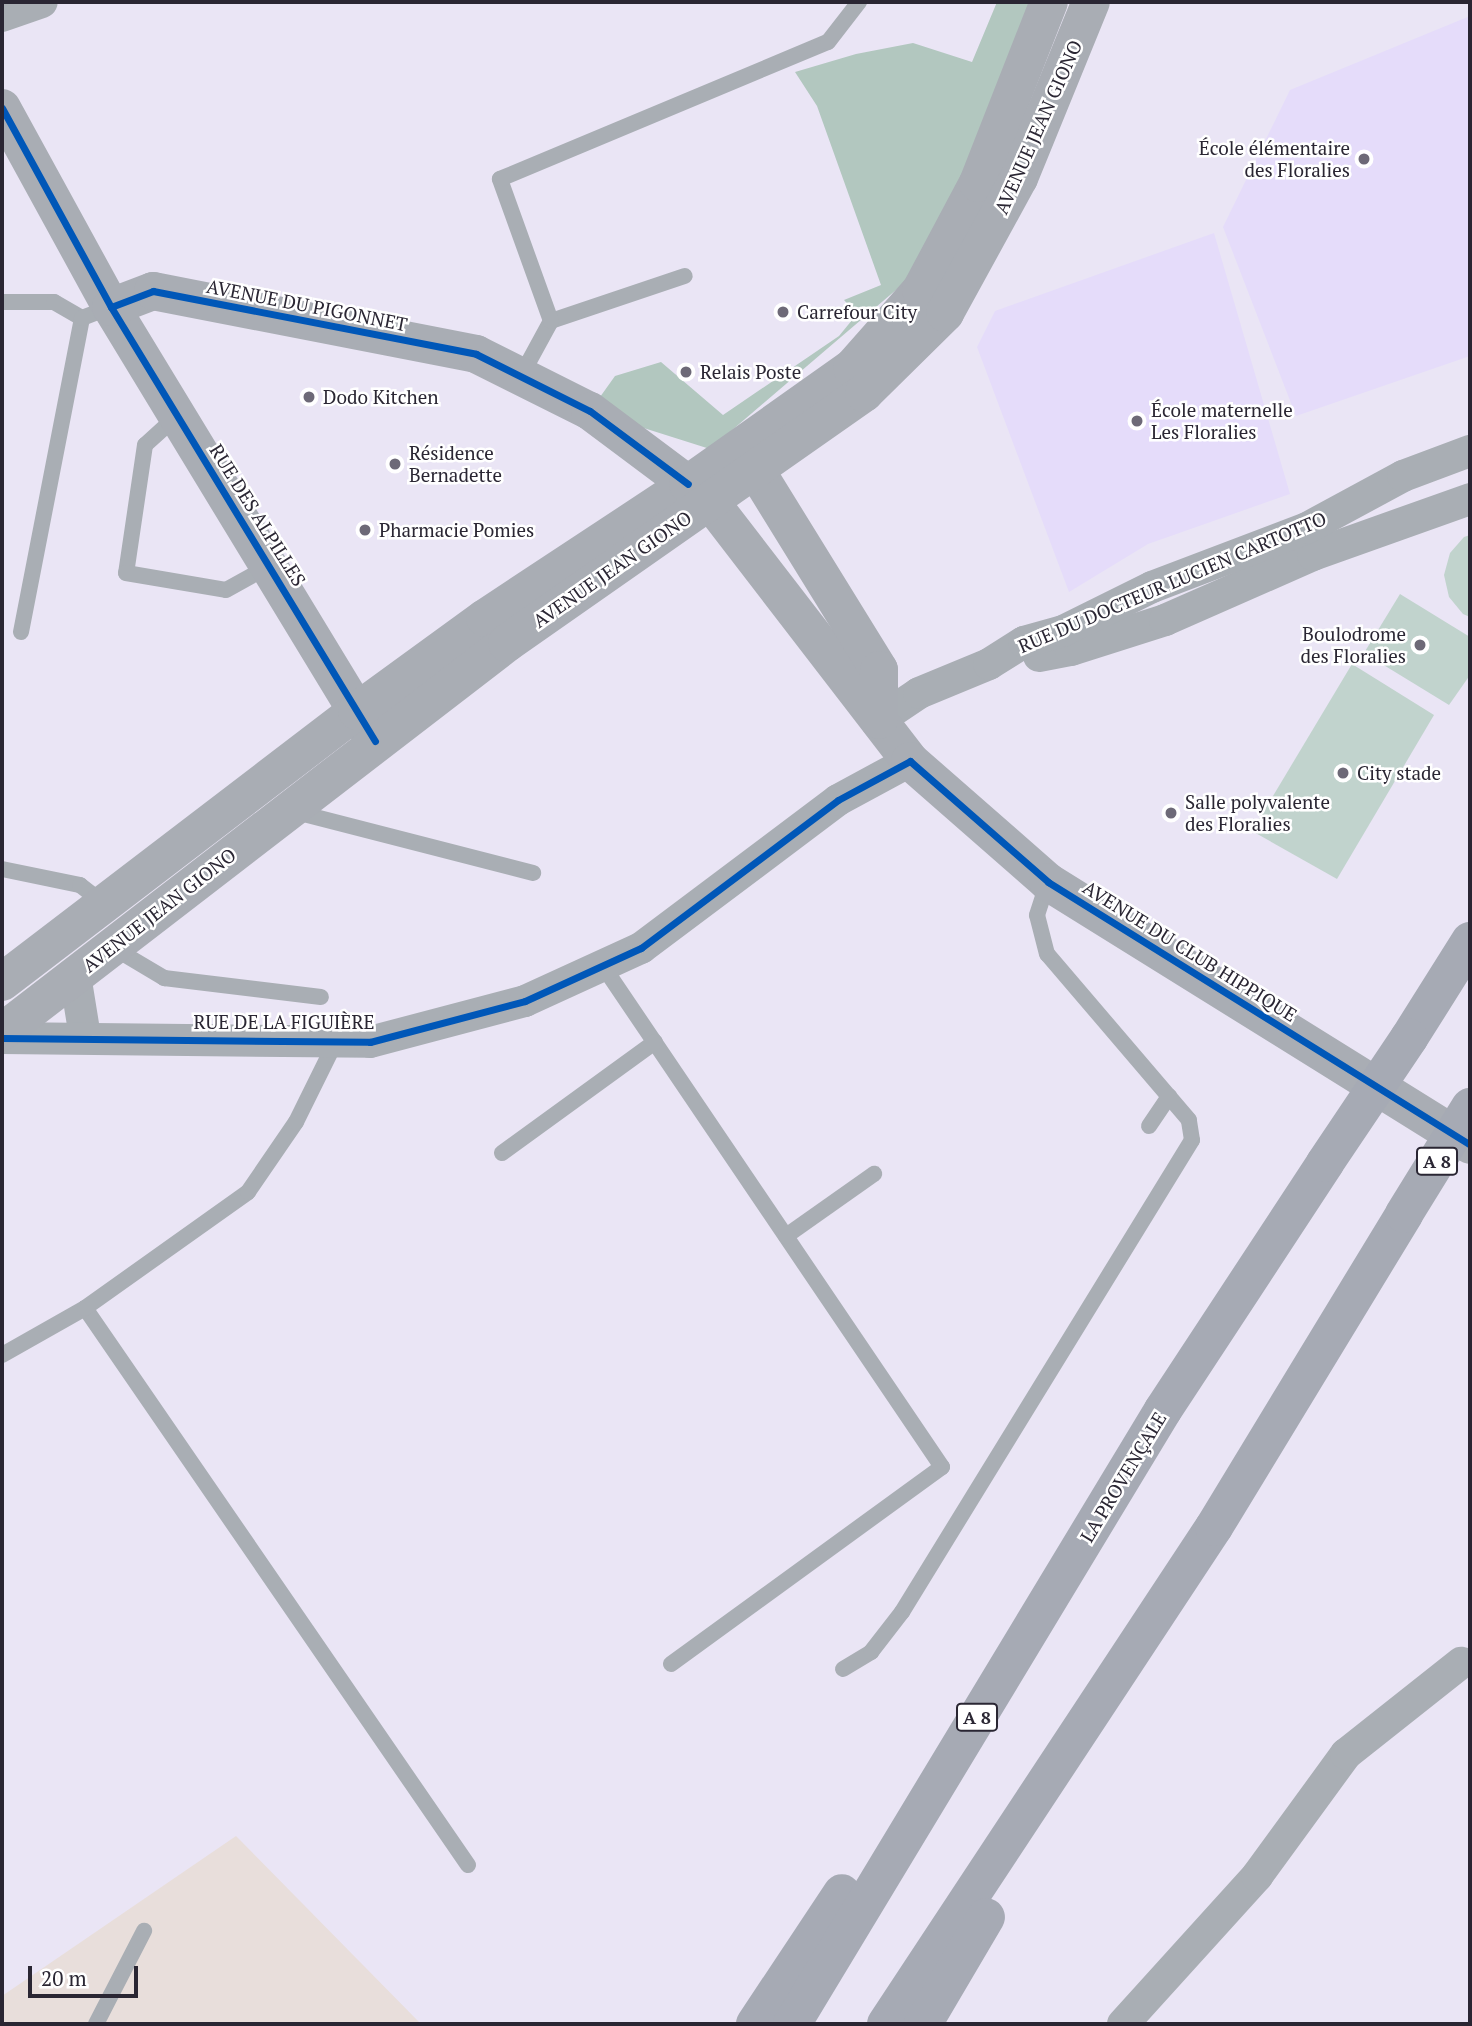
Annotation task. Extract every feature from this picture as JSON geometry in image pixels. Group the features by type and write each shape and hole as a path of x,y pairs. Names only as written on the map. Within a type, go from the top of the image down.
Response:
{"highway":[{"name":"LA PROVENÇALE","path":"792,2024 1163,1410 1470,941"},
{"name":"A 8","path":"886,2024 1214,1527 1470,1107"},
{"path":"755,2024 1163,1410"},
{"path":"923,2024 1214,1527"}],"main road":[{"name":"AVENUE JEAN GIONO","path":"2,982 116,923 366,726 507,643 852,368 922,289 978,183 1049,2"},
{"name":"AVENUE JEAN GIONO","path":"699,492 755,470 864,393 945,313 1019,178 1091,2"},
{"path":"1013,92 1048,107"},
{"path":"2,108 97,312"},
{"name":"AVENUE DU PIGONNET","path":"97,312 153,291 476,354 590,411 699,492"},
{"name":"RUE DES ALPILLES","path":"97,312 177,416 271,565 366,726"},
{"path":"793,443 792,492 824,580"},
{"path":"755,470 879,670 879,720"},
{"name":"AVENUE DU CLUB HIPPIQUE","path":"699,492 910,761 1048,881 1470,1145"},
{"name":"AVENUE JEAN GIONO","path":"2,1032 75,975 116,923"}],"street":[{"path":"2,16 42,2"},
{"name":"RUE DU DOCTEUR LUCIEN CARTOTTO","path":"879,720 919,693 989,664 1024,642 1063,631 1152,587 1307,528 1403,476 1470,451"},
{"name":"RUE DU DOCTEUR LUCIEN CARTOTTO","path":"989,664 1071,650 1165,620 1313,555 1470,499"},
{"name":"RUE DE LA FIGUIÈRE","path":"2,1038 370,1042 525,1000 641,948 838,800 910,761"},
{"path":"75,975 85,1037"},
{"path":"1123,2024 1257,1876 1346,1754 1466,1659"}],"lane":[{"path":"551,321 500,179 828,42 859,2"},
{"path":"521,376 551,321 685,276"},
{"path":"2,302 54,302 97,312 21,632"},
{"path":"177,416 145,445 126,573 226,590 271,565"},
{"path":"277,795 533,873"},
{"path":"2,869 80,885 164,978 321,998"},
{"path":"843,1669 871,1652 902,1612 1192,1140 1189,1120 1047,954 1037,915 1048,881"},
{"path":"603,965 942,1466 671,1664"},
{"path":"2,1355 85,1308 248,1192 296,1122 336,1041"},
{"path":"502,1153 655,1042"},
{"path":"1149,1126 1169,1096"},
{"path":"786,1236 874,1174"},
{"path":"85,1308 468,1865"},
{"path":"96,2024 144,1931"}],"shaded area":[{"name":"École élémentaire des Floralies","path":"1470,16 1470,356 1296,416 1223,227 1290,90"},
{"name":"École maternelle Les Floralies","path":"1214,233 1290,494 1148,544 1069,592 977,347 995,311"},
{"path":"1470,535 1470,617 1463,614 1449,597 1444,575 1450,553 1464,537"},
{"name":"Boulodrome des Floralies","path":"1400,594 1470,637 1470,675 1449,705 1364,653"},
{"name":"City stade","path":"1352,664 1434,715 1337,879 1252,831"},
{"path":"236,1836 421,2024 2,2024 2,1996"}],"green space":[{"path":"997,2 1032,2 964,185 917,272 710,449 590,411 615,376 661,362 723,415 839,336 857,314 844,300 881,285 817,106 795,72 856,54 913,43 972,62"}],"cycle path":[{"path":"2,108 111,307 375,741"},
{"path":"111,307 153,291 476,354 590,411 688,484"},
{"path":"2,1038 370,1042 525,1001 641,948 838,800 910,761 1048,882 1470,1145"}],"place":[{"name":"École élémentaire des Floralies","path":"1364,159"},
{"name":"Carrefour City","path":"783,312"},
{"name":"Relais Poste","path":"686,372"},
{"name":"Dodo Kitchen","path":"309,397"},
{"name":"École maternelle Les Floralies","path":"1137,421"},
{"name":"Résidence Bernadette","path":"395,464"},
{"name":"Pharmacie Pomies","path":"365,530"},
{"name":"Boulodrome des Floralies","path":"1420,645"},
{"name":"City stade","path":"1343,773"},
{"name":"Salle polyvalente des Floralies","path":"1171,813"}]}
